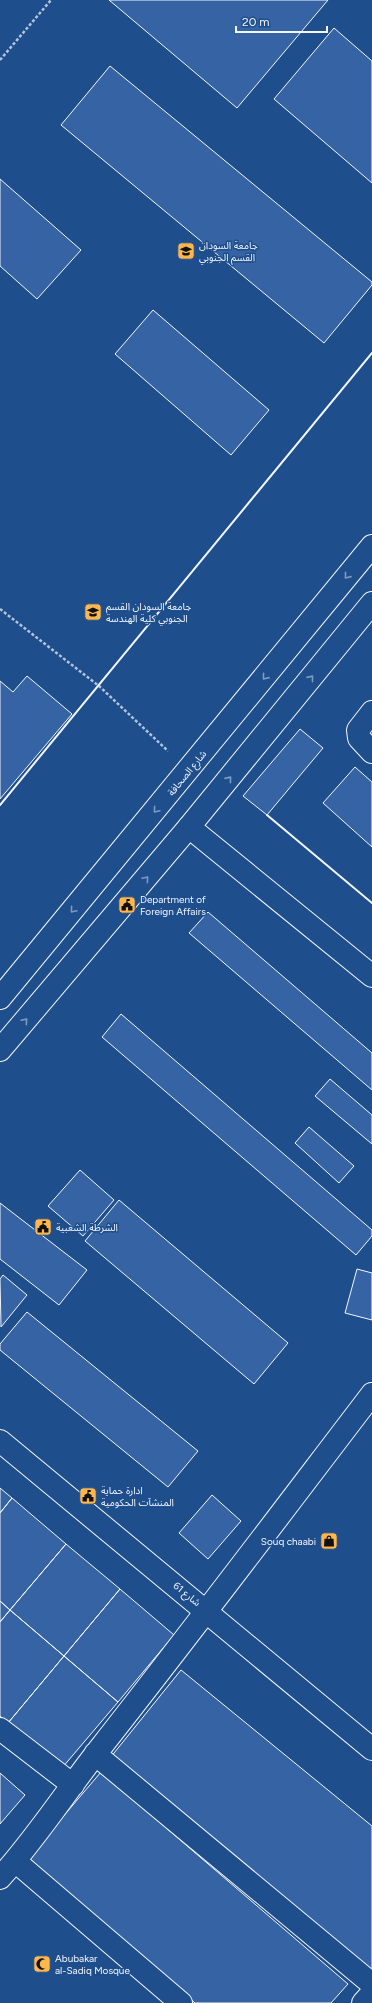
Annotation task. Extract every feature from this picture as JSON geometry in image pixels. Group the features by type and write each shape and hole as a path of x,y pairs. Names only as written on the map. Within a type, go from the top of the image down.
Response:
{"street":[{"name":"شارع الصحافة","path":"0,998 372,546"},
{"path":"0,1050 189,827 372,604"},
{"path":"372,712 358,730 359,738 372,752"},
{"path":"189,827 372,976"},
{"path":"0,1878 15,1861 95,1754 208,1611 372,1394"},
{"name":"شارع 61","path":"0,1441 208,1611 372,1749"},
{"path":"0,1729 73,1785"},
{"path":"95,1754 372,1984"},
{"path":"15,1861 181,2003"},
{"path":"363,2003 372,1993"}],"path":[{"path":"0,60 51,0"},
{"path":"0,609 99,686 188,771"}],"building":[{"path":"109,0 328,0 237,108"},
{"path":"334,28 372,61 372,183 274,99"},
{"path":"110,66 372,282 372,285 324,343 61,125"},
{"path":"0,179 81,250 37,299 0,266"},
{"path":"153,310 269,410 231,455 115,354"},
{"path":"27,676 72,714 0,799 0,681 13,692"},
{"path":"300,729 323,748 267,815 243,796"},
{"path":"355,767 372,782 372,847 323,803"},
{"path":"208,912 372,1053 372,1090 189,933"},
{"path":"121,1014 372,1230 372,1236 356,1255 102,1037"},
{"path":"330,1079 372,1115 372,1144 315,1096"},
{"path":"309,1127 354,1166 339,1183 295,1143"},
{"path":"80,1170 114,1200 83,1236 48,1206"},
{"path":"119,1200 288,1343 254,1384 85,1241"},
{"path":"0,1203 87,1270 59,1305 0,1259"},
{"path":"357,1269 372,1273 372,1320 345,1313"},
{"path":"3,1275 27,1295 1,1327 0,1279"},
{"path":"27,1312 198,1451 168,1487 0,1350 0,1344"},
{"path":"0,1488 12,1498 0,1513"},
{"path":"212,1495 241,1521 208,1559 179,1533"},
{"path":"12,1498 66,1544 10,1610 0,1601 0,1513"},
{"path":"66,1544 120,1589 64,1656 10,1610"},
{"path":"120,1589 174,1635 118,1702 64,1656"},
{"path":"0,1601 10,1610 0,1622"},
{"path":"10,1610 64,1656 8,1723 0,1716 0,1622"},
{"path":"64,1656 118,1702 62,1768 8,1723"},
{"path":"181,1670 372,1826 372,1971 110,1758"},
{"path":"101,1772 348,1984 331,2003 195,2003 27,1859"},
{"path":"0,1773 25,1795 0,1824"}],"wall":[{"path":"0,805 372,353"},
{"path":"267,815 372,903"}],"place":[{"name":"جامعة السودان القسم الجنوبي","path":"186,251"},
{"name":"جامعة السودان القسم الجنوبي كلية الهندسة","path":"93,612"},
{"name":"Department of Foreign Affairs","path":"127,905"},
{"name":"الشرطة الشعبية","path":"43,1227"},
{"name":"ادارة حماية المنشآت الحكومية","path":"88,1496"},
{"name":"Souq chaabi","path":"329,1541"},
{"name":"Abubakar al-Sadiq Mosque","path":"42,1964"}]}
